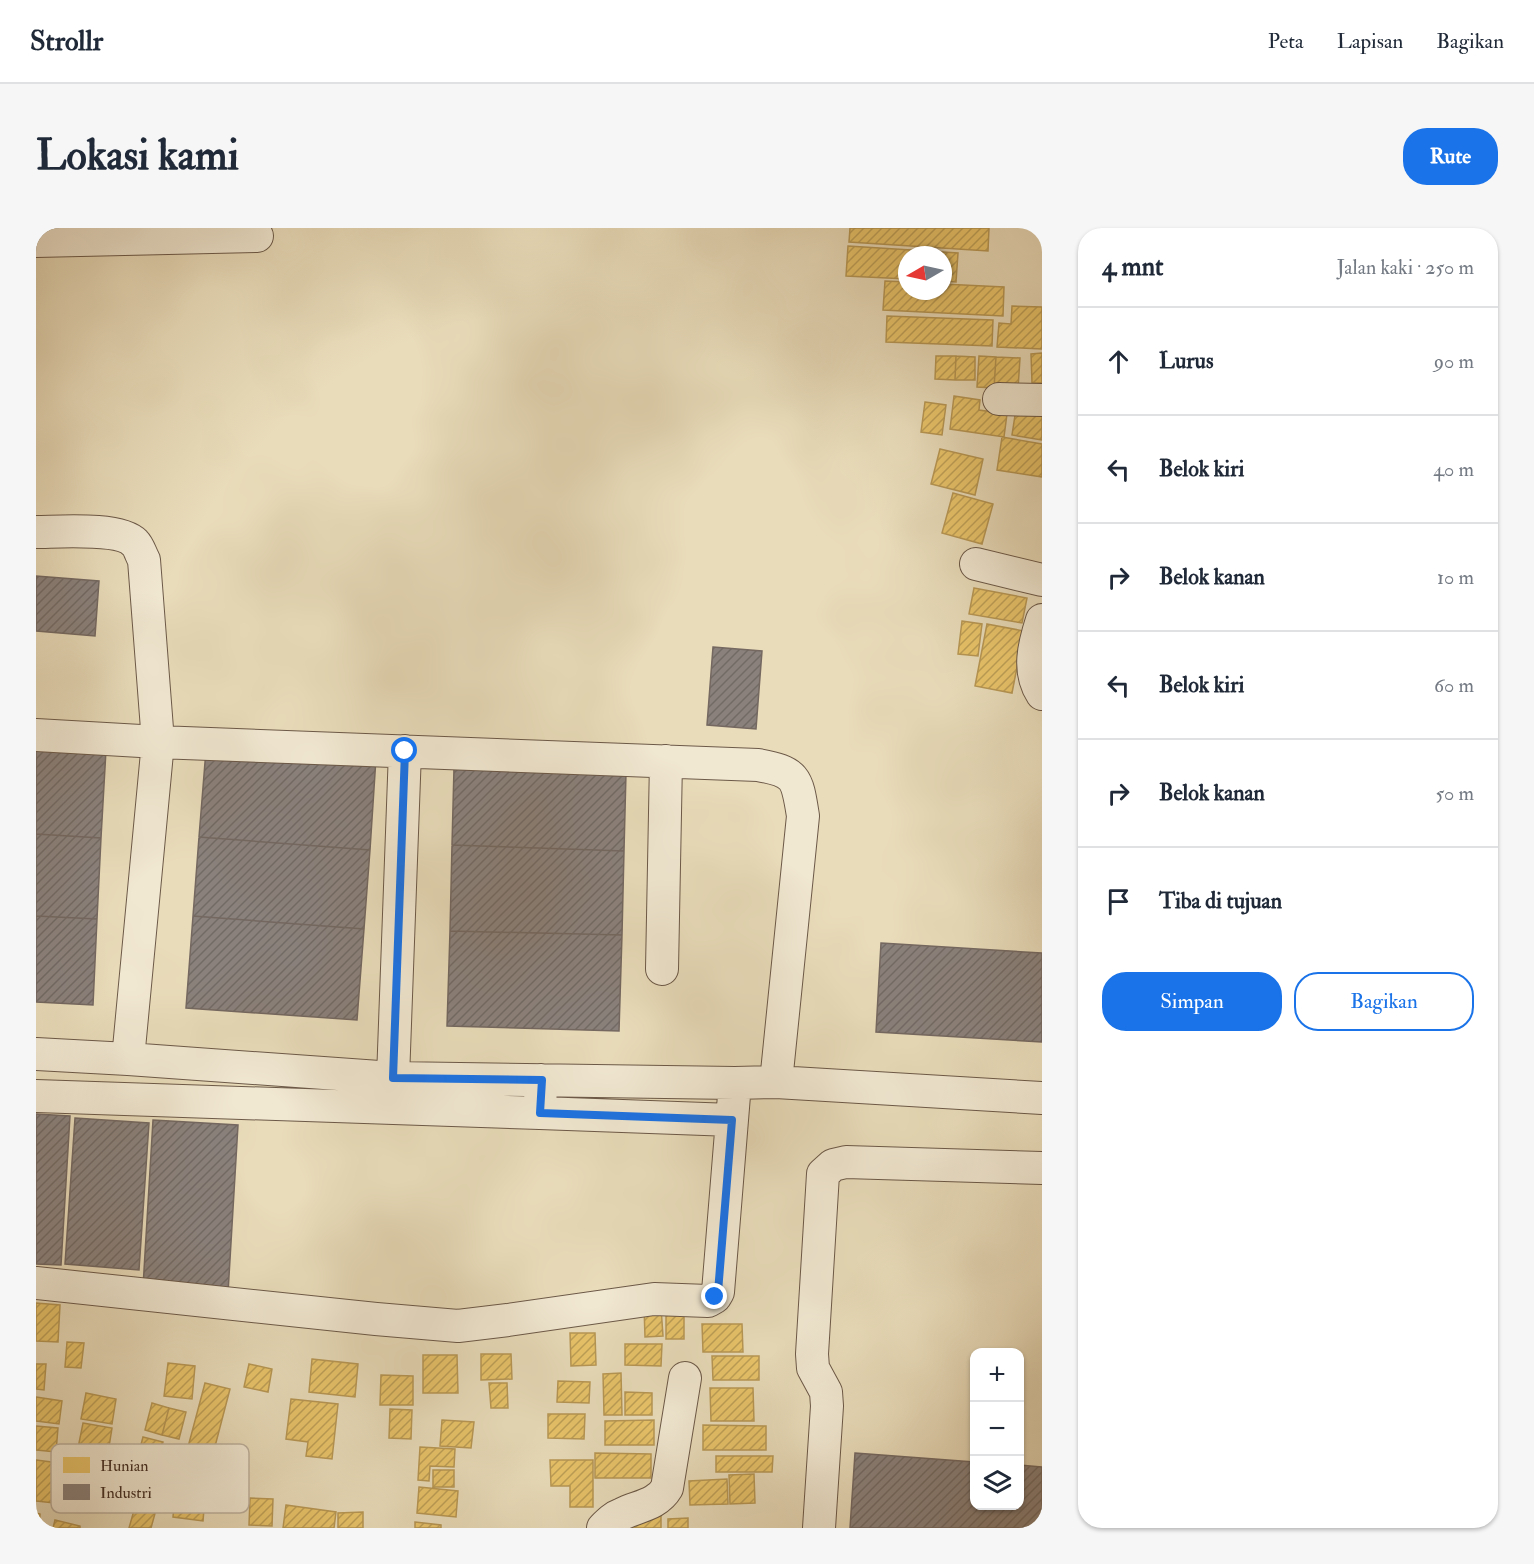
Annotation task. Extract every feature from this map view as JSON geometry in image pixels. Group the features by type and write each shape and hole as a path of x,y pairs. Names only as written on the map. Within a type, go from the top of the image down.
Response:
{"street":[{"path":"36,241 257,236"},
{"path":"999,399 1042,400"},
{"path":"36,532 102,532 119,535 135,543 144,560 158,742 128,1059"},
{"path":"976,564 1042,580"},
{"path":"1042,620 1036,639 1032,666 1037,686 1042,694"},
{"path":"36,735 158,742 758,765 780,769 793,778 800,795 803,816 776,1082"},
{"path":"393,1078 405,751"},
{"path":"662,969 666,761"},
{"path":"36,1054 393,1078 776,1082 1042,1098"},
{"path":"218,1102 219,1066"},
{"path":"540,1113 542,1080"},
{"path":"36,1282 458,1326 654,1299 708,1301 718,1292 735,1083"},
{"path":"36,1096 732,1120"},
{"path":"819,1528 827,1406 826,1392 813,1368 812,1354 823,1174 833,1165 846,1162 1042,1168"},
{"path":"603,1528 620,1514 654,1502 663,1495 685,1378"}],"building: Hunian":[{"path":"850,228 989,228 988,251 952,249 952,246 849,242"},
{"path":"848,246 898,249 898,279 846,276"},
{"path":"952,253 958,253 956,282 952,282"},
{"path":"885,281 898,282 898,300 952,300 952,284 1004,287 1003,316 883,310"},
{"path":"1012,306 1042,307 1042,349 997,347 999,323 1011,324"},
{"path":"887,316 993,320 992,346 886,342"},
{"path":"1042,353 1042,383 1032,383 1031,354"},
{"path":"936,356 956,356 955,380 935,379"},
{"path":"956,356 975,357 975,380 955,380"},
{"path":"979,356 996,357 994,388 977,387"},
{"path":"996,357 1020,358 1018,389 994,388"},
{"path":"954,396 980,400 979,410 1007,414 1004,437 950,429"},
{"path":"925,402 946,405 942,435 921,432"},
{"path":"1016,409 1042,413 1042,440 1012,435"},
{"path":"1002,437 1042,444 1042,477 997,470"},
{"path":"940,449 983,459 975,495 931,484"},
{"path":"953,493 993,504 982,544 942,533"},
{"path":"974,588 1027,598 1022,623 969,614"},
{"path":"962,621 982,624 978,656 958,654"},
{"path":"987,624 1024,631 1012,693 975,686"},
{"path":"36,1303 60,1305 58,1342 36,1341"},
{"path":"644,1307 661,1307 663,1336 645,1337"},
{"path":"666,1310 684,1311 684,1339 666,1339"},
{"path":"702,1324 742,1324 743,1352 703,1352"},
{"path":"570,1333 595,1333 596,1365 571,1366"},
{"path":"67,1342 84,1343 81,1368 65,1367"},
{"path":"625,1344 662,1344 661,1366 625,1365"},
{"path":"481,1354 511,1354 512,1379 481,1380"},
{"path":"423,1355 457,1355 458,1393 423,1393"},
{"path":"712,1356 759,1356 759,1380 713,1380"},
{"path":"312,1359 358,1364 355,1397 309,1392"},
{"path":"168,1363 195,1366 192,1399 164,1396"},
{"path":"36,1364 46,1364 44,1390 36,1389"},
{"path":"249,1364 272,1369 268,1392 244,1387"},
{"path":"621,1373 622,1415 604,1415 603,1374"},
{"path":"381,1375 413,1376 413,1405 380,1405"},
{"path":"558,1381 590,1382 589,1403 557,1402"},
{"path":"205,1383 230,1389 216,1444 189,1444"},
{"path":"489,1383 507,1383 508,1408 491,1408"},
{"path":"710,1388 753,1388 754,1421 711,1421"},
{"path":"625,1392 652,1393 652,1415 625,1415"},
{"path":"86,1393 116,1399 112,1424 81,1419"},
{"path":"36,1397 62,1401 59,1424 36,1421"},
{"path":"291,1399 338,1404 332,1459 306,1456 308,1442 286,1439"},
{"path":"152,1403 169,1408 162,1435 145,1430"},
{"path":"169,1408 186,1412 179,1439 162,1435"},
{"path":"390,1409 412,1410 411,1439 389,1438"},
{"path":"548,1414 585,1414 584,1439 548,1438"},
{"path":"442,1420 474,1422 471,1448 440,1446"},
{"path":"654,1420 654,1445 605,1445 605,1421"},
{"path":"83,1423 112,1428 109,1444 79,1444"},
{"path":"703,1425 766,1426 766,1450 703,1450"},
{"path":"36,1426 58,1428 57,1444 51,1444 51,1452 36,1450"},
{"path":"143,1437 163,1442 162,1444 141,1444"},
{"path":"420,1447 455,1449 454,1467 430,1466 429,1481 418,1480"},
{"path":"595,1453 651,1454 651,1478 595,1478"},
{"path":"716,1456 773,1456 772,1472 716,1472"},
{"path":"36,1460 51,1462 51,1503 36,1501"},
{"path":"550,1460 593,1460 593,1507 570,1507 570,1486 551,1486"},
{"path":"433,1470 454,1470 454,1487 433,1487"},
{"path":"754,1474 755,1503 730,1504 729,1475"},
{"path":"727,1479 728,1504 690,1505 689,1481"},
{"path":"419,1487 458,1491 456,1517 417,1513"},
{"path":"250,1498 273,1499 272,1526 249,1525"},
{"path":"286,1505 336,1512 334,1528 283,1528"},
{"path":"363,1512 363,1528 338,1528 338,1513"},
{"path":"36,1513 40,1514 39,1528 36,1528"},
{"path":"133,1513 155,1513 151,1528 129,1528"},
{"path":"173,1513 204,1513 203,1521 173,1517"},
{"path":"661,1516 661,1528 631,1528 630,1517"},
{"path":"688,1518 688,1528 668,1528 668,1519"},
{"path":"55,1520 80,1526 80,1528 53,1528"},
{"path":"415,1522 441,1525 441,1528 415,1528"}],"building: Industri":[{"path":"36,576 99,581 95,636 36,631"},
{"path":"713,647 762,651 756,729 707,725"},
{"path":"36,747 106,750 101,838 36,834"},
{"path":"206,750 376,758 370,850 199,837"},
{"path":"454,768 626,773 624,851 452,845"},
{"path":"36,834 101,838 97,919 36,916"},
{"path":"199,837 370,850 364,929 193,916"},
{"path":"452,845 624,851 622,935 450,931"},
{"path":"36,916 97,919 93,1005 36,1002"},
{"path":"193,916 364,929 357,1020 186,1008"},
{"path":"450,931 622,935 619,1031 447,1026"},
{"path":"881,943 1042,953 1042,1042 876,1032"},
{"path":"36,1114 70,1116 61,1265 36,1264"},
{"path":"75,1118 149,1123 139,1270 65,1264"},
{"path":"153,1120 238,1125 228,1293 143,1287"},
{"path":"855,1453 970,1462 970,1510 1024,1510 1024,1465 1042,1467 1042,1528 850,1528"}],"route":[{"path":"405,751 393,1078 542,1080 540,1113 732,1120 718,1292 715,1297"}]}
